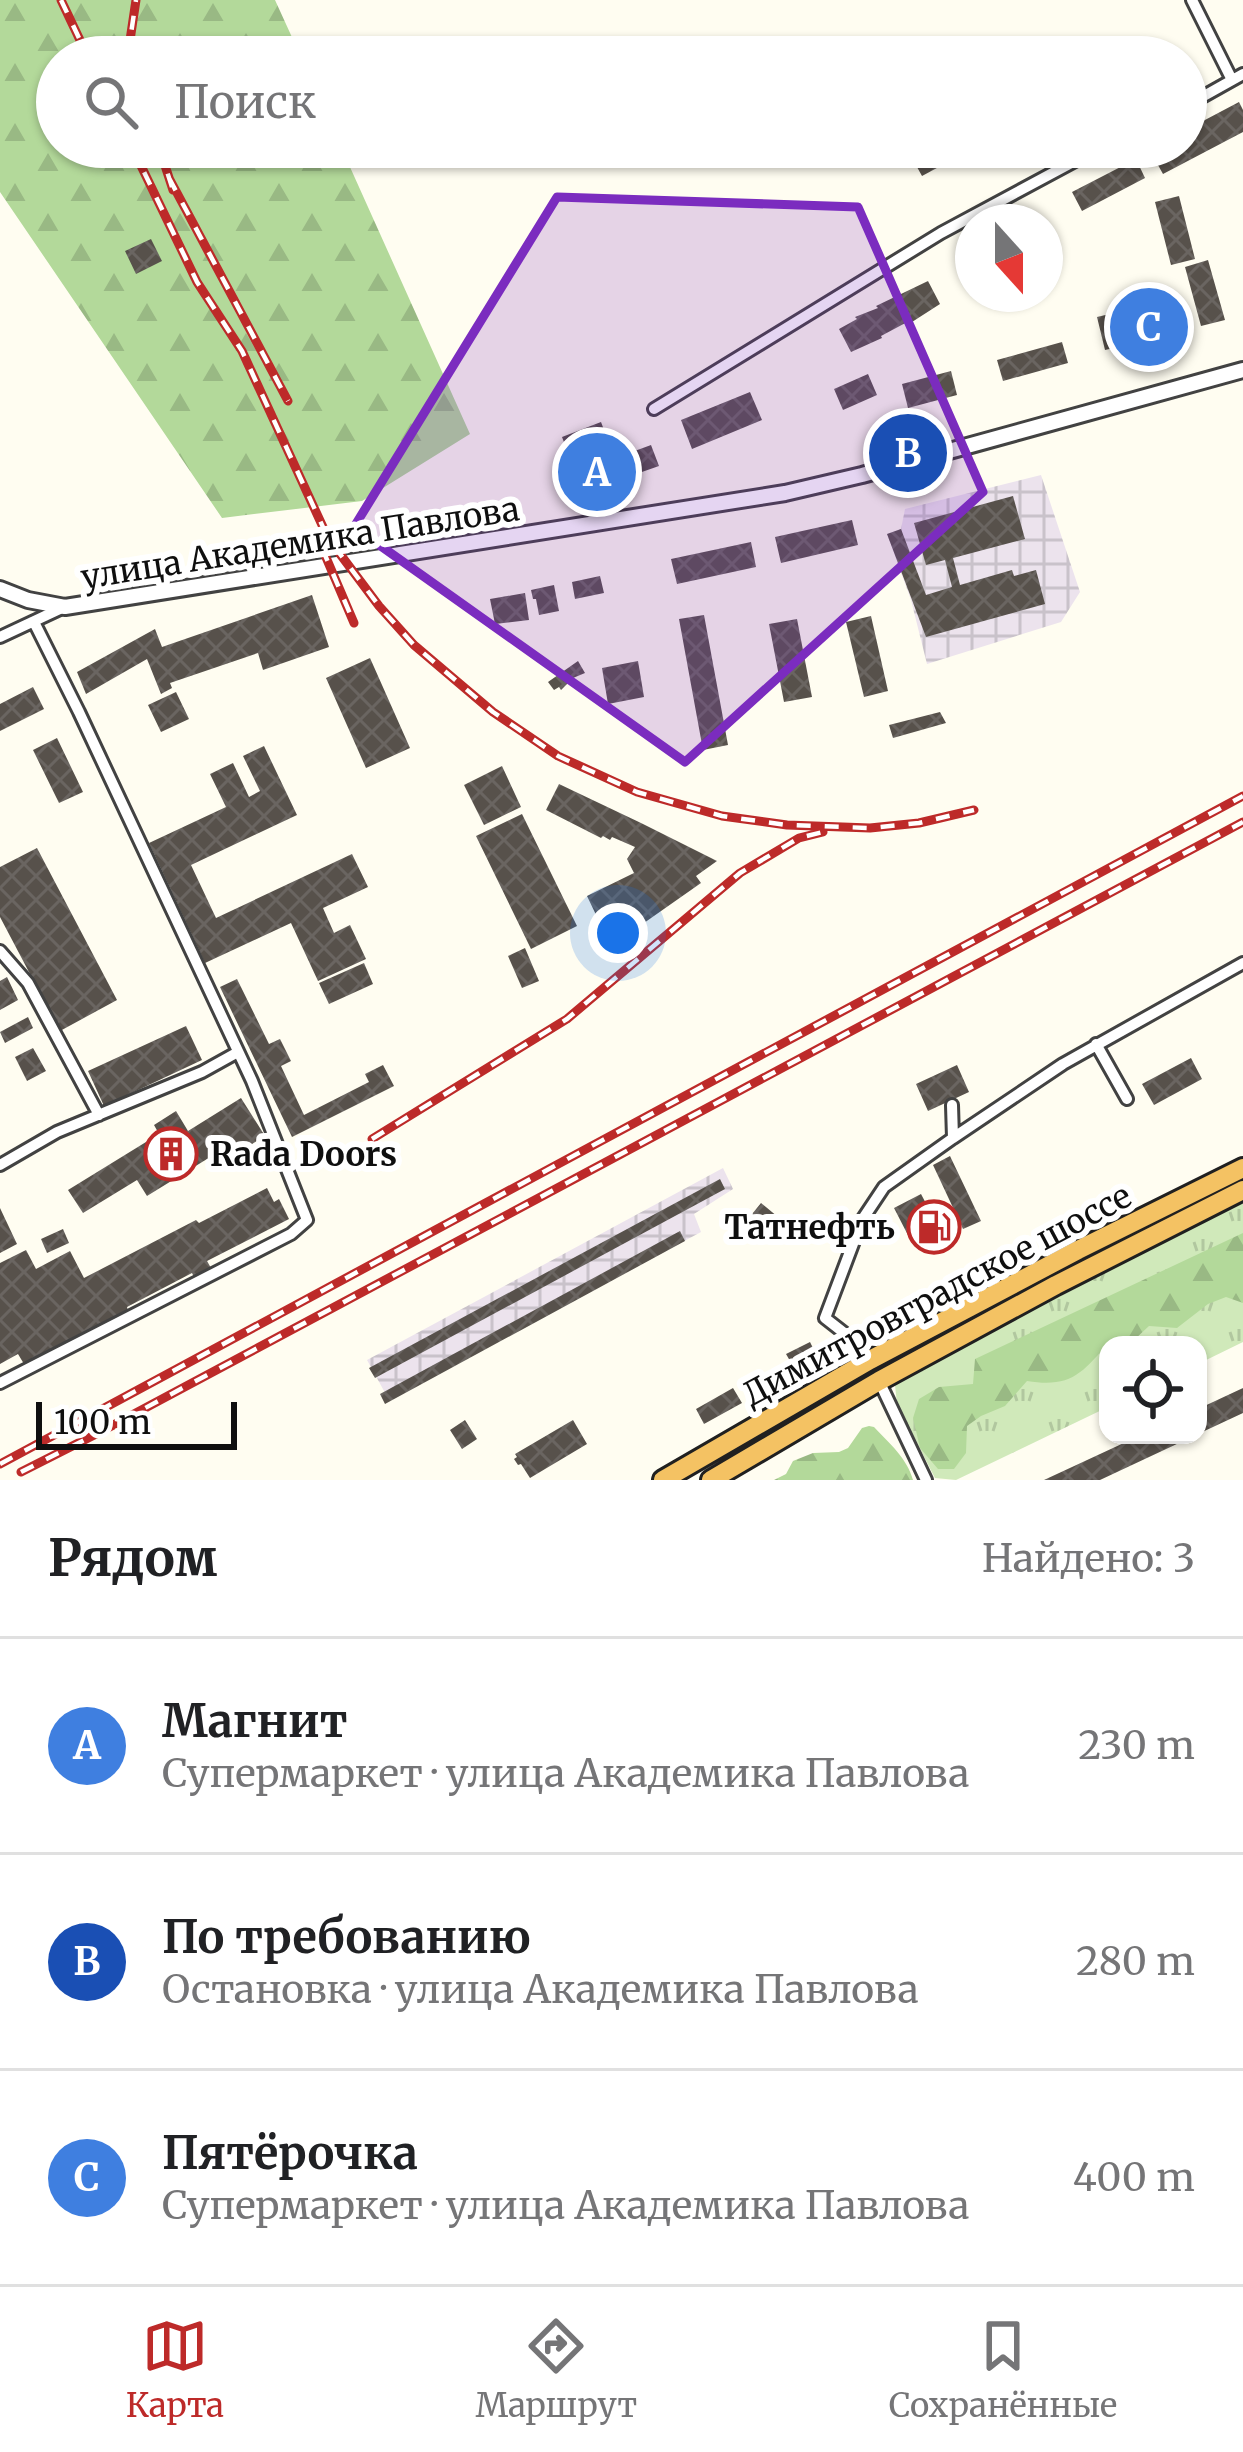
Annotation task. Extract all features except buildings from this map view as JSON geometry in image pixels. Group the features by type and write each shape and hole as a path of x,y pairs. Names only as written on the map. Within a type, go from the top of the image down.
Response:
{"highway":[{"name":"Димитровградское шоссе","path":"663,1480 869,1360 1243,1168"},
{"name":"Димитровградское шоссе","path":"711,1480 879,1381 1243,1190"}],"street":[{"path":"1192,0 1238,77 1207,94"},
{"path":"655,409 941,233 1062,168"},
{"name":"улица Академика Павлова","path":"65,607 808,488 1243,370"},
{"path":"0,590 65,607"},
{"path":"0,637 65,607"},
{"path":"0,1383 291,1234 307,1220 238,1052 34,622"},
{"path":"2,957 28,983 99,1115"},
{"path":"869,1360 857,1343 826,1318 862,1220 884,1186 1096,1044 1243,963"},
{"path":"1096,1044 1127,1099"},
{"path":"0,1165 58,1132 202,1072 238,1052"},
{"path":"952,1105 953,1138"},
{"path":"879,1381 926,1480"}],"highlighted area":[{"path":"557,197 858,207 983,492 685,762 354,527"}],"shaded area":[{"path":"1041,475 1080,592 1061,622 927,664 887,534 901,529 905,509"},
{"path":"723,1168 733,1189 694,1214 701,1232 389,1400 367,1360"}],"green space":[{"path":"0,0 275,0 291,36 36,36 36,168 350,168 470,434 362,501 222,518 0,192"},
{"path":"1243,1202 1243,1342 1207,1360 1207,1336 1099,1336 1099,1411 956,1480 935,1478 897,1404 895,1385 902,1377"},
{"path":"1243,1233 1243,1303 1226,1297 1208,1304 1177,1328 1149,1326 1138,1336 1099,1336 1099,1353 1083,1370 1065,1380 1027,1381 1005,1406 967,1426 966,1453 954,1469 938,1469 920,1448 913,1418 919,1399 939,1387 973,1384 975,1359"},
{"path":"869,1426 897,1451 913,1480 774,1480 786,1474 793,1461 848,1448 862,1428"}],"railway":[{"path":"61,0 78,36"},
{"path":"131,36 136,0"},
{"path":"142,168 197,282 242,351 328,538 414,645 493,712 558,756 637,792 722,816 787,825 870,828 974,810"},
{"path":"166,168 173,190"},
{"path":"169,178 288,401"},
{"path":"322,548 354,623"},
{"path":"0,1464 1243,796"},
{"path":"21,1472 1243,822"},
{"path":"372,1139 567,1019 740,873 799,838 823,832"}],"place":[{"name":"Пятёрочка","path":"1149,327"},
{"name":"По требованию","path":"908,453"},
{"name":"Магнит","path":"597,472"},
{"name":"Rada Doors","path":"171,1154"},
{"name":"Татнефть","path":"934,1227"}]}
